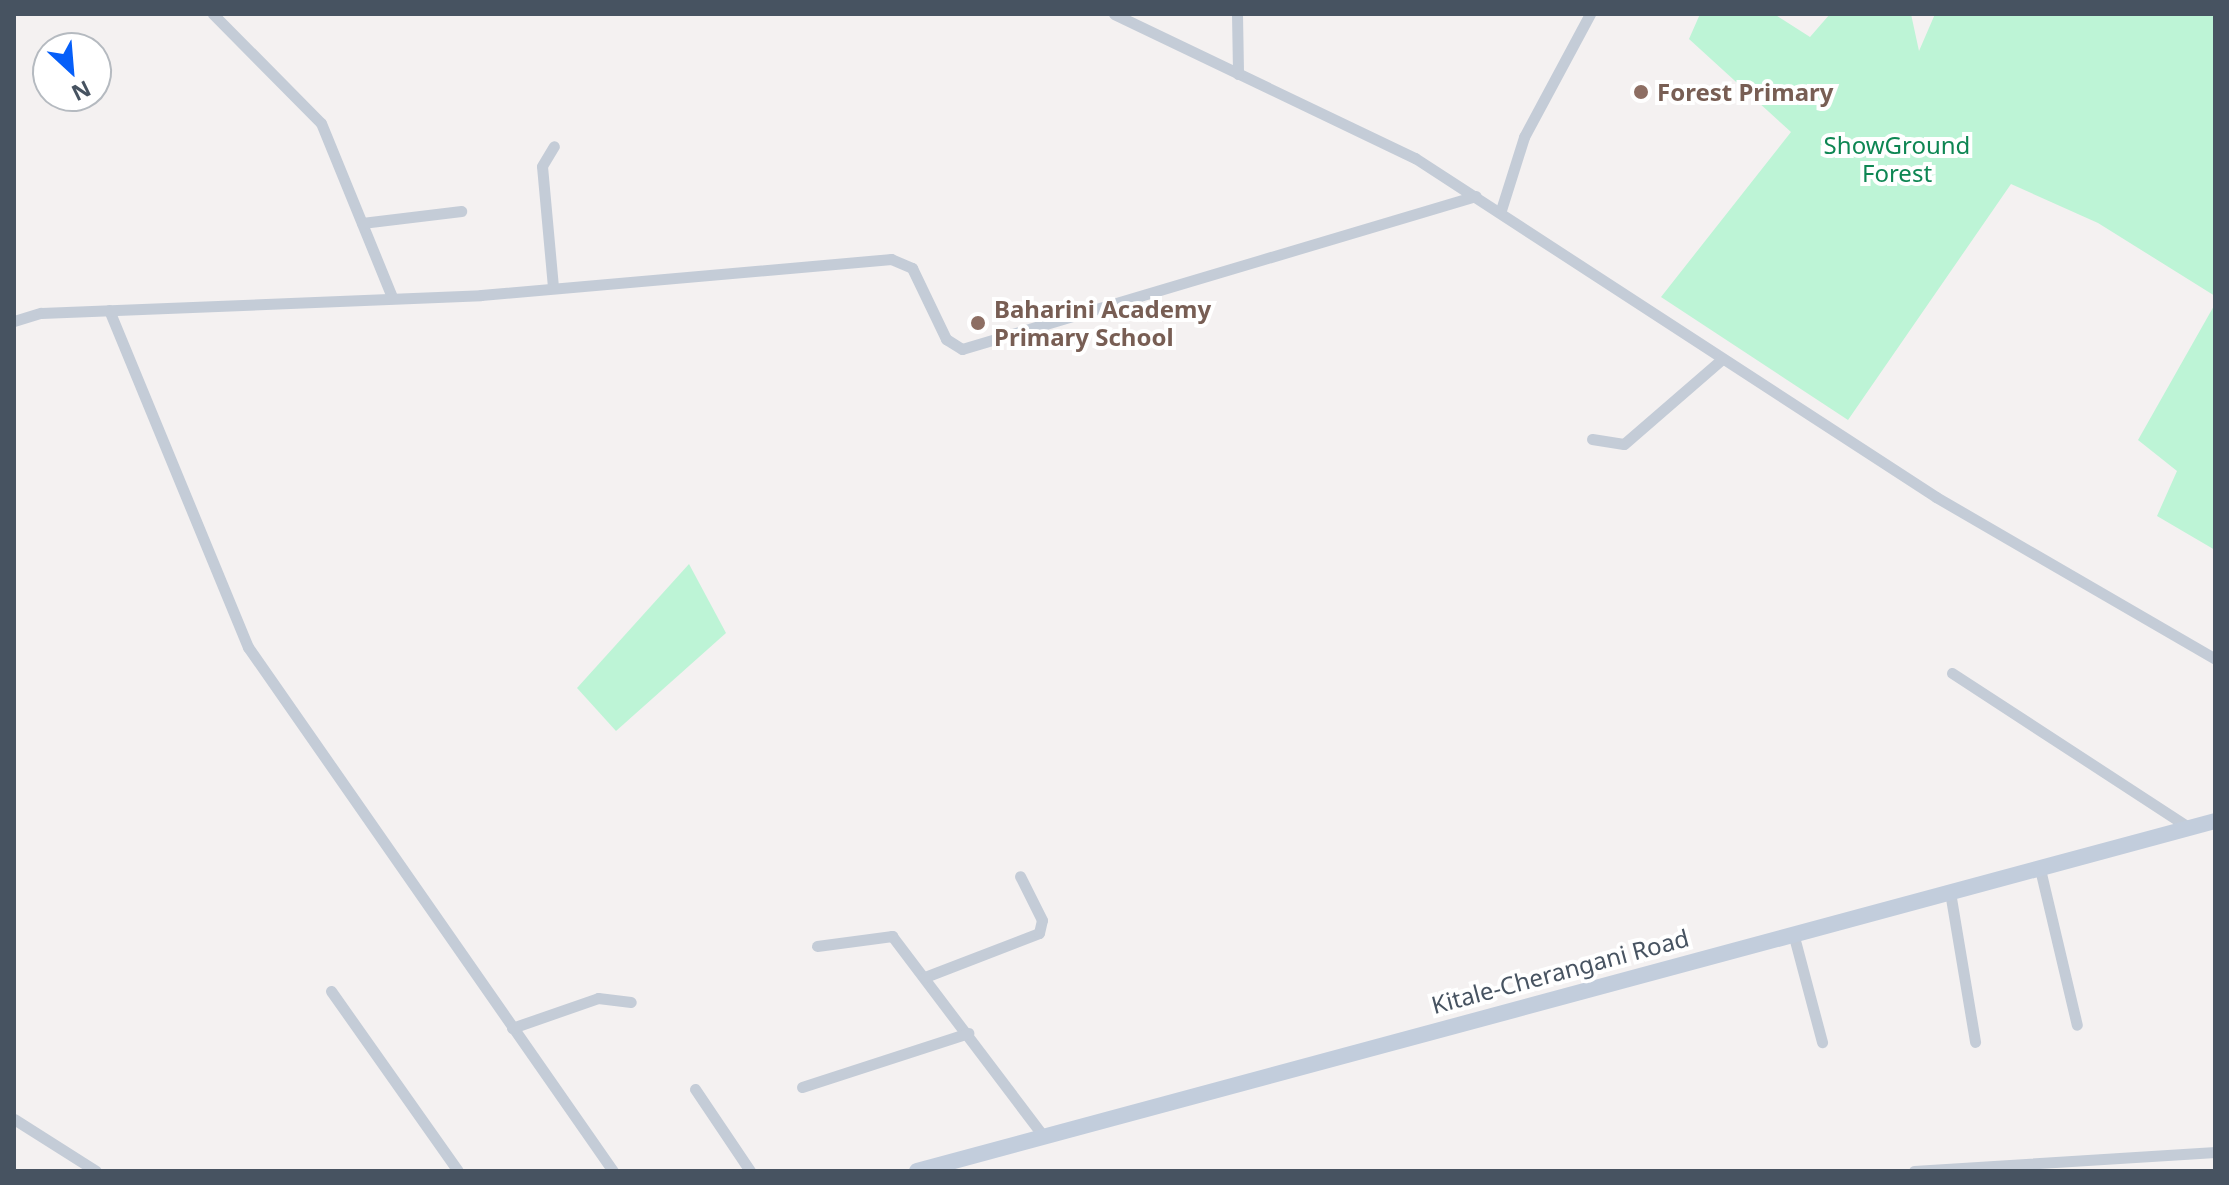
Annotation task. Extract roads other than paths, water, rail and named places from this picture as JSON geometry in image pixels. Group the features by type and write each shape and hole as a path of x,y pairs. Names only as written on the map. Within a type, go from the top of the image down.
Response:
{"main road":[{"name":"Kitale-Cherangani Road","path":"917,1171 2215,821"}],"street":[{"path":"213,14 321,123 392,297"},
{"path":"1114,14 1380,138 1501,210 1722,359 1948,504 2215,659"},
{"path":"1237,14 1238,74"},
{"path":"1501,210 1524,137 1590,14"},
{"path":"553,287 542,166 554,146"},
{"path":"14,321 109,310 553,287 900,259 912,268 950,345 962,349 1476,196"},
{"path":"362,223 461,211"},
{"path":"109,310 248,647 613,1171"},
{"path":"1592,439 1624,444 1722,359"},
{"path":"1952,673 2190,828"},
{"path":"2040,869 2077,1025"},
{"path":"925,977 1039,933 1042,920 1020,876"},
{"path":"1950,892 1975,1042"},
{"path":"1793,933 1822,1042"},
{"path":"817,946 888,934 925,977 1044,1137"},
{"path":"331,991 458,1171"},
{"path":"512,1028 598,998 631,1002"},
{"path":"802,1087 968,1033"},
{"path":"695,1089 750,1171"},
{"path":"14,1119 96,1171"},
{"path":"1914,1171 2215,1152"}],"place":[{"name":"Forest Primary","path":"1641,92"},
{"name":"Baharini Academy Primary School","path":"978,323"}],"park label":[{"name":"ShowGround Forest","path":"1897,159"}]}
